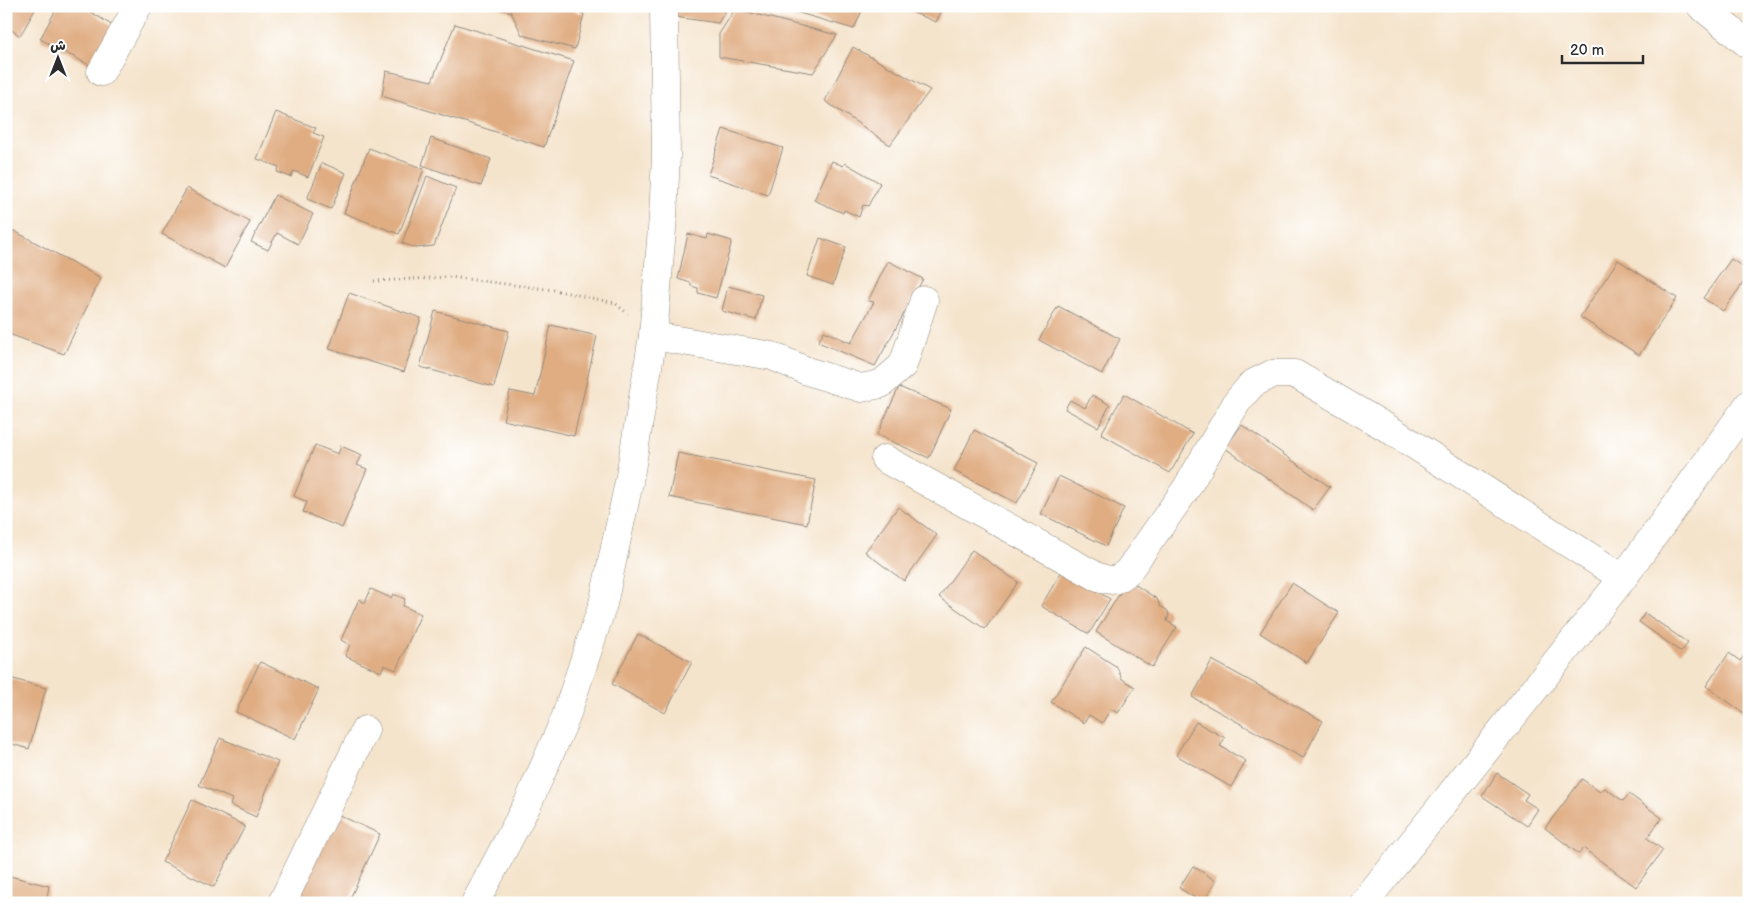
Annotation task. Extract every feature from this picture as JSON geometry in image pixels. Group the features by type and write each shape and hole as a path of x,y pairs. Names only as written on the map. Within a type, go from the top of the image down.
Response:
{"street":[{"path":"101,72 138,6"},
{"path":"476,903 528,802 565,719 603,604 629,482 653,336 663,218 666,157 664,6"},
{"path":"1701,6 1749,45"},
{"path":"653,336 772,356 807,371 861,388 880,384 903,365 924,300"},
{"path":"885,459 1096,576 1108,581 1118,579 1129,570 1186,488 1237,402 1252,384 1272,374 1295,374 1389,429 1623,578"},
{"path":"1364,903 1623,578 1749,404"},
{"path":"282,903 365,730"}],"path":[{"path":"374,281 450,277 554,290 615,303 653,336"}],"building":[{"path":"6,6 37,6 20,36 6,26"},
{"path":"58,6 81,6 113,26 91,66 40,39"},
{"path":"493,6 557,6 584,14 575,49 522,35 511,12"},
{"path":"677,6 729,6 718,23 675,17"},
{"path":"791,6 864,6 854,29 789,10"},
{"path":"898,6 944,6 936,22"},
{"path":"735,9 837,35 813,73 719,57 719,34"},
{"path":"455,24 574,61 544,147 382,96 386,71 432,81"},
{"path":"853,47 930,90 890,145 825,101"},
{"path":"276,112 316,128 313,133 324,137 308,177 294,171 291,177 277,172 279,167 257,159"},
{"path":"723,129 783,148 768,195 708,175"},
{"path":"431,138 491,159 481,186 422,165"},
{"path":"369,148 424,169 399,234 344,213"},
{"path":"832,161 843,166 845,163 880,183 868,206 863,205 859,217 844,210 843,213 814,200"},
{"path":"322,163 346,173 331,209 307,199"},
{"path":"427,176 456,188 434,246 416,248 402,243"},
{"path":"187,188 250,222 225,268 162,234"},
{"path":"275,195 313,214 298,244 277,233 268,250 251,242"},
{"path":"7,227 101,278 64,354 6,333"},
{"path":"688,234 707,239 708,234 732,241 716,298 698,293 698,288 691,286 691,283 678,279"},
{"path":"820,238 846,247 833,285 807,276"},
{"path":"1731,259 1749,271 1749,275 1723,311 1703,298"},
{"path":"1618,260 1677,298 1639,355 1580,317"},
{"path":"888,261 923,279 875,366 818,342 824,331 851,343 874,302 868,301"},
{"path":"728,286 762,295 756,320 722,311"},
{"path":"349,293 421,318 404,372 329,349"},
{"path":"1058,306 1120,339 1102,374 1039,340"},
{"path":"435,311 509,331 494,387 420,367"},
{"path":"551,325 597,336 574,436 503,420 510,391 535,396"},
{"path":"899,387 951,409 929,458 877,435"},
{"path":"1124,394 1193,434 1170,473 1101,434"},
{"path":"1092,395 1110,405 1098,427 1065,409 1070,400 1085,408"},
{"path":"1242,425 1330,487 1313,510 1225,448"},
{"path":"974,430 1038,463 1017,503 954,471"},
{"path":"315,445 338,454 341,446 362,455 357,465 367,469 342,528 303,512 307,502 294,496"},
{"path":"678,453 816,480 807,524 669,497"},
{"path":"1059,476 1124,508 1106,546 1041,514"},
{"path":"898,507 937,535 904,581 865,552"},
{"path":"972,550 1018,582 985,629 939,597"},
{"path":"1062,571 1110,599 1089,634 1041,606"},
{"path":"1128,580 1157,599 1160,606 1167,610 1169,614 1167,621 1177,627 1152,667 1096,632"},
{"path":"1292,583 1339,613 1307,663 1260,633"},
{"path":"371,589 391,598 393,594 405,599 403,606 421,614 396,670 384,665 381,672 345,656 350,645 341,640 359,599 365,603"},
{"path":"1645,613 1688,643 1681,652 1639,622"},
{"path":"638,634 692,662 665,713 612,684"},
{"path":"1086,647 1117,667 1122,679 1135,687 1118,713 1111,709 1102,723 1089,715 1084,723 1051,702"},
{"path":"1729,653 1740,661 1745,654 1749,656 1749,707 1744,713 1706,686"},
{"path":"1212,660 1323,721 1303,758 1192,697"},
{"path":"260,662 319,689 295,739 236,712"},
{"path":"6,677 46,688 29,749 9,743 6,751"},
{"path":"1196,722 1225,738 1220,746 1246,761 1231,787 1176,755"},
{"path":"220,738 278,762 256,817 230,805 232,799 199,785"},
{"path":"1497,773 1528,794 1524,800 1538,809 1527,826 1482,796"},
{"path":"1582,779 1600,792 1605,788 1623,801 1629,794 1662,818 1647,838 1663,850 1636,887 1583,848 1579,854 1545,828"},
{"path":"192,800 245,826 214,887 162,862"},
{"path":"326,809 380,834 348,903 308,903 287,893"},
{"path":"1193,866 1216,881 1203,903 1179,888"},
{"path":"6,875 49,886 46,903 6,903"}]}
